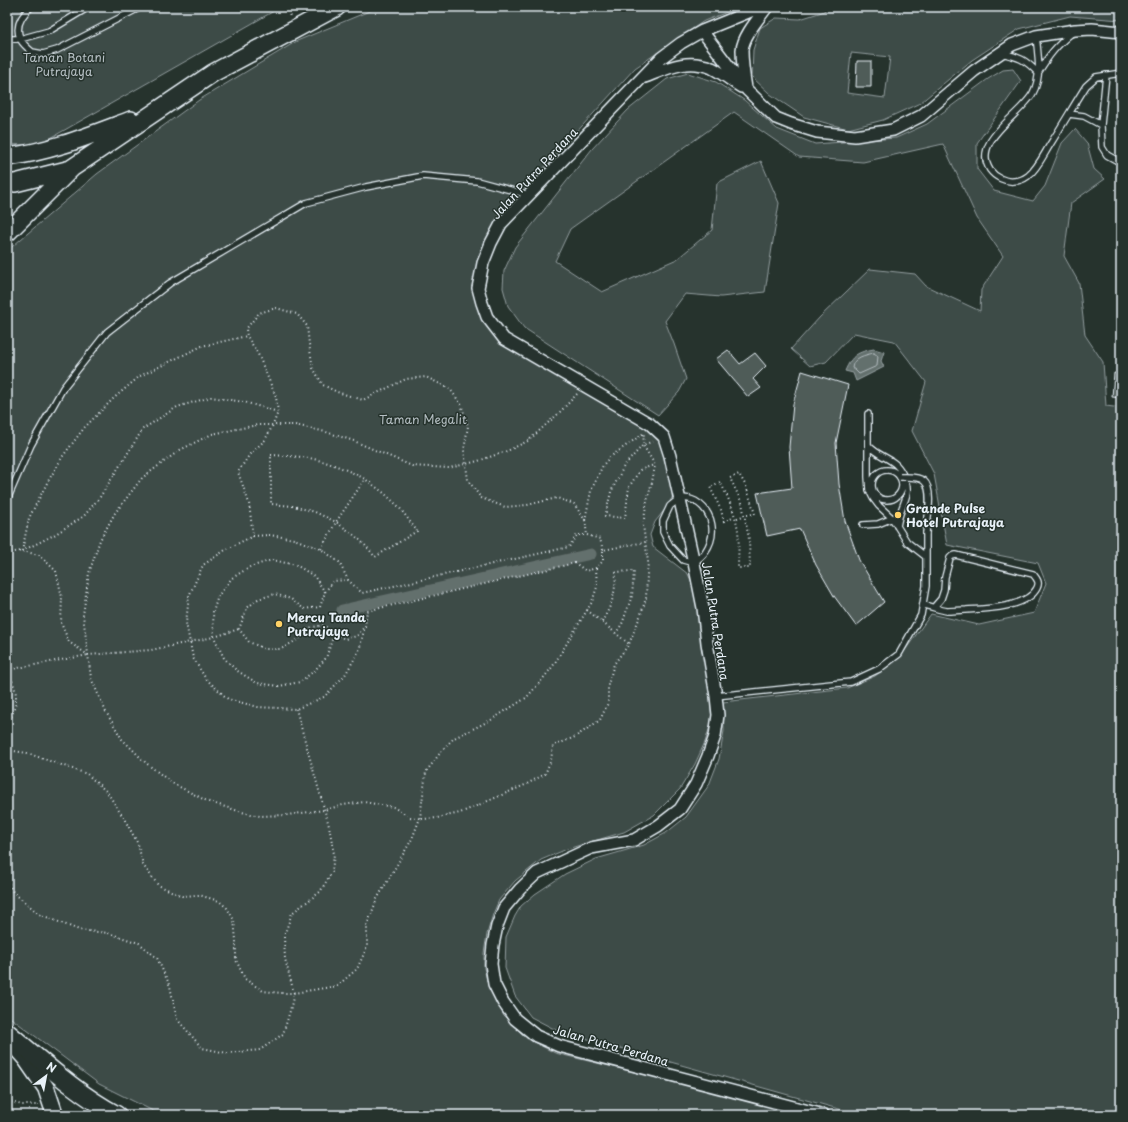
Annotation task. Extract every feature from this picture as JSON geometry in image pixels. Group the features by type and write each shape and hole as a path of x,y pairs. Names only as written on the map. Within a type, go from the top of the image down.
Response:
{"main road":[{"path":"7,233 72,168 213,73 337,7"},
{"path":"7,157 27,155 65,144 155,112"},
{"path":"7,183 15,183 72,168"},
{"path":"7,1032 73,1086 102,1107 117,1115"},
{"path":"7,1037 26,1059 46,1088 54,1108"}],"street":[{"name":"Jalan Putra Perdana","path":"762,7 702,31 681,43 661,58 502,224 491,243 483,263 478,288 482,303 487,317 504,339 650,424 664,437 680,498 703,608 718,715 715,736 708,756 696,784 680,809 658,826 634,840 591,848 536,873 504,908 497,926 491,964 494,984 502,1002 515,1019 536,1036 559,1046 824,1115"},
{"path":"747,90 742,49 750,29 767,7"},
{"path":"702,31 747,90 776,118 817,132 855,136 893,130 921,116 974,71 1012,45 1036,36 1075,30 1092,29 1121,32"},
{"path":"642,77 676,65 695,64 712,69 747,90"}],"lane":[{"path":"30,7 25,12 18,26 20,39 32,52 43,54 57,50 141,7"},
{"path":"7,39 20,39 49,31 89,7"},
{"path":"1038,73 1050,54 1075,30"},
{"path":"1036,36 1039,63 1038,80 1033,93 1024,105 1008,120 988,145 986,157 990,169 998,177 1005,180 1018,180 1029,175 1042,158 1086,86 1096,77 1121,73"},
{"path":"1000,53 1015,56 1024,60 1038,73"},
{"path":"1106,75 1101,125 1102,147 1107,155 1116,160 1121,160"},
{"path":"1069,114 1084,116 1101,125"},
{"path":"7,500 31,445 63,388 106,332 170,283 306,203 366,187 423,176 477,181 529,196"},
{"path":"868,414 869,490 879,506 892,518 907,542 925,556"},
{"path":"868,445 876,453 894,463 900,469 906,480 908,492 897,526"},
{"path":"716,696 851,682 879,669 899,654 921,615 923,605 926,586 925,556 929,496 926,482 923,480 900,477 894,472 886,470 878,473 873,479 872,486 874,494 880,499 888,500 895,498 901,492 902,484 900,477"},
{"path":"680,498 694,500 706,510 712,525 711,540 705,553 694,563 683,560 670,546 663,532 663,520 670,506 680,498"},
{"path":"863,525 878,524 899,516"},
{"path":"923,605 946,611 1014,604 1026,599 1035,592 1038,585 1038,579 1033,574 956,555 952,556 944,577 944,590 941,598 934,607"}],"path":[{"path":"253,536 249,503 238,472 250,454 265,440 278,412 276,396 258,354 247,336 246,329 259,313 276,308 297,314 307,326 314,368 323,385 337,392 363,400 406,379 426,376 450,389 461,404 468,426 464,450 468,480 481,498 505,507 526,505 557,498 574,504 585,520"},
{"path":"22,551 29,518 63,456 84,428 114,398 140,376 202,346 247,336"},
{"path":"584,385 559,413 528,441 508,450 450,468 412,466 354,441 326,432 295,425 257,425 212,434 180,450 142,478 115,513 100,540 89,573 83,615 91,678 106,712 122,739 146,763 172,783 209,802 260,816 287,815 324,810 364,802 393,807 410,817 437,818 460,813 525,785 545,774 551,760 553,746 575,737 600,720 608,703 608,685 614,664 629,644 646,598 648,562 643,524 655,465 643,446 644,434 610,457 603,465 591,491 585,520 587,535"},
{"path":"7,553 22,551 54,536 84,516 100,497 143,429 177,407 211,397 244,402 278,412"},
{"path":"655,465 640,470 629,487 625,518 605,516 611,492 624,466 643,446 664,437"},
{"path":"271,455 310,458 349,471 365,479 384,493 399,507 417,531 374,557 365,544 336,522 315,512 293,506 271,504 271,455"},
{"path":"733,518 725,521 710,487 720,482 732,506 737,525 738,568 750,568 749,539 742,503 730,478 739,474 746,486 754,514 747,515"},
{"path":"321,549 336,522 365,479"},
{"path":"737,518 743,516"},
{"path":"270,535 294,539 321,549 339,562 348,580 362,594 569,547 577,535 587,535 600,539 603,550 603,562 596,568 586,571 575,563 367,611 359,651 345,676 324,697 296,709 258,707 228,699 206,679 193,658 186,623 189,596 203,565 227,548 253,536 270,535"},
{"path":"603,550 645,542"},
{"path":"22,551 39,555 56,571 62,597 61,623 69,642 88,655"},
{"path":"325,592 314,576 296,565 272,560 250,566 232,578 218,596 213,612 214,637 224,658 236,670 257,683 279,686 300,682 314,671 326,658 334,634"},
{"path":"7,750 27,753 87,774 107,792 138,844 143,865 158,885 182,896 199,895 219,901 227,908 234,920 236,960 245,979 263,992 294,993 337,986 357,969 366,946 368,925 377,899 412,838 420,818 426,772 443,749 454,738 491,720 526,698 553,666 592,602 597,587 596,568"},
{"path":"602,622 611,606 615,592 616,572 634,571 632,596 622,624 616,633"},
{"path":"240,629 247,608 258,599 275,594 291,599 304,608 320,607 325,592 333,581 348,580"},
{"path":"587,610 629,644"},
{"path":"240,629 249,642 264,649 281,649 299,639 308,628 324,625 334,634 345,639 358,636 365,626"},
{"path":"7,724 11,718 17,698 7,670 88,655 151,650 214,637 240,629"},
{"path":"7,880 13,892 39,914 79,930 108,934 139,943 157,958 170,986 177,1019 202,1048 227,1053 260,1050 283,1034 290,1011 294,993 284,959 284,936 292,913 320,892 332,872 334,854 329,826 296,709"},
{"path":"7,1101 22,1105 38,1105 54,1108"}],"green space":[{"name":"Taman Botani Putrajaya","path":"7,7 281,7 40,144 7,145"},
{"name":"Taman Megalit","path":"379,7 740,7 704,21 635,68 500,216 480,253 475,275 474,292 494,333 653,430 661,443 675,486 672,498 655,522 650,535 653,547 688,574 695,589 707,663 712,720 705,742 695,764 680,789 654,815 624,832 567,849 541,860 515,881 499,900 493,914 487,934 484,953 484,968 488,985 504,1016 526,1038 555,1053 814,1115 161,1115 99,1084 7,1015 7,251 97,174 199,100 297,41"},
{"path":"830,7 1121,7 1121,20 1070,16 1019,29 972,60 920,103 883,120 848,129 804,117 770,94 752,77 753,50 760,28 776,18 800,19 822,12","holes":["851,53 890,57 885,98 847,93"]},
{"path":"1013,69 1021,81 977,143 977,169 994,191 1033,201 1045,186 1062,143 1075,129 1087,143 1094,169 1105,179 1071,203 1064,256 1079,283 1085,335 1103,362 1106,406 1121,408 1121,1115 860,1115 556,1030 531,1017 515,996 505,968 506,937 515,916 521,906 535,894 565,874 596,859 644,845 666,833 686,817 709,785 719,759 724,731 723,702 847,688 875,676 901,656 931,614 979,625 1034,613 1046,583 1038,563 947,545 934,474 912,431 926,382 894,341 854,333 826,362 810,366 791,349 820,317 870,269 915,274 926,286 980,311 981,290 1003,256 977,218 943,144 863,162 799,157 734,112 570,229 555,261 602,292 677,259 712,230 717,183 761,161 779,203 765,292 721,297 685,294 665,321 686,379 679,392 658,415 524,328 508,306 503,288 504,271 515,247 592,149 628,110 667,79 688,73 716,82 744,100 777,129 815,144 896,138 927,124 988,79 1003,70"}],"water":[{"path":"874,349 884,352 881,361 884,367 856,381 853,373 845,371 850,361 863,351"}],"building":[{"path":"857,61 871,61 871,87 856,87"},
{"path":"728,350 740,364 755,353 766,366 753,379 761,388 748,397 716,359"},
{"path":"802,371 848,385 836,443 839,484 845,521 859,560 884,602 856,626 834,596 816,565 800,529 767,536 757,493 792,488 789,447 793,404"},
{"path":"1114,373 1121,374 1121,398 1112,397"}],"waterway":[{"path":"342,610 591,554"}],"place":[{"name":"Grande Pulse Hotel Putrajaya","path":"898,515"},
{"name":"Mercu Tanda Putrajaya","path":"279,624"}]}
